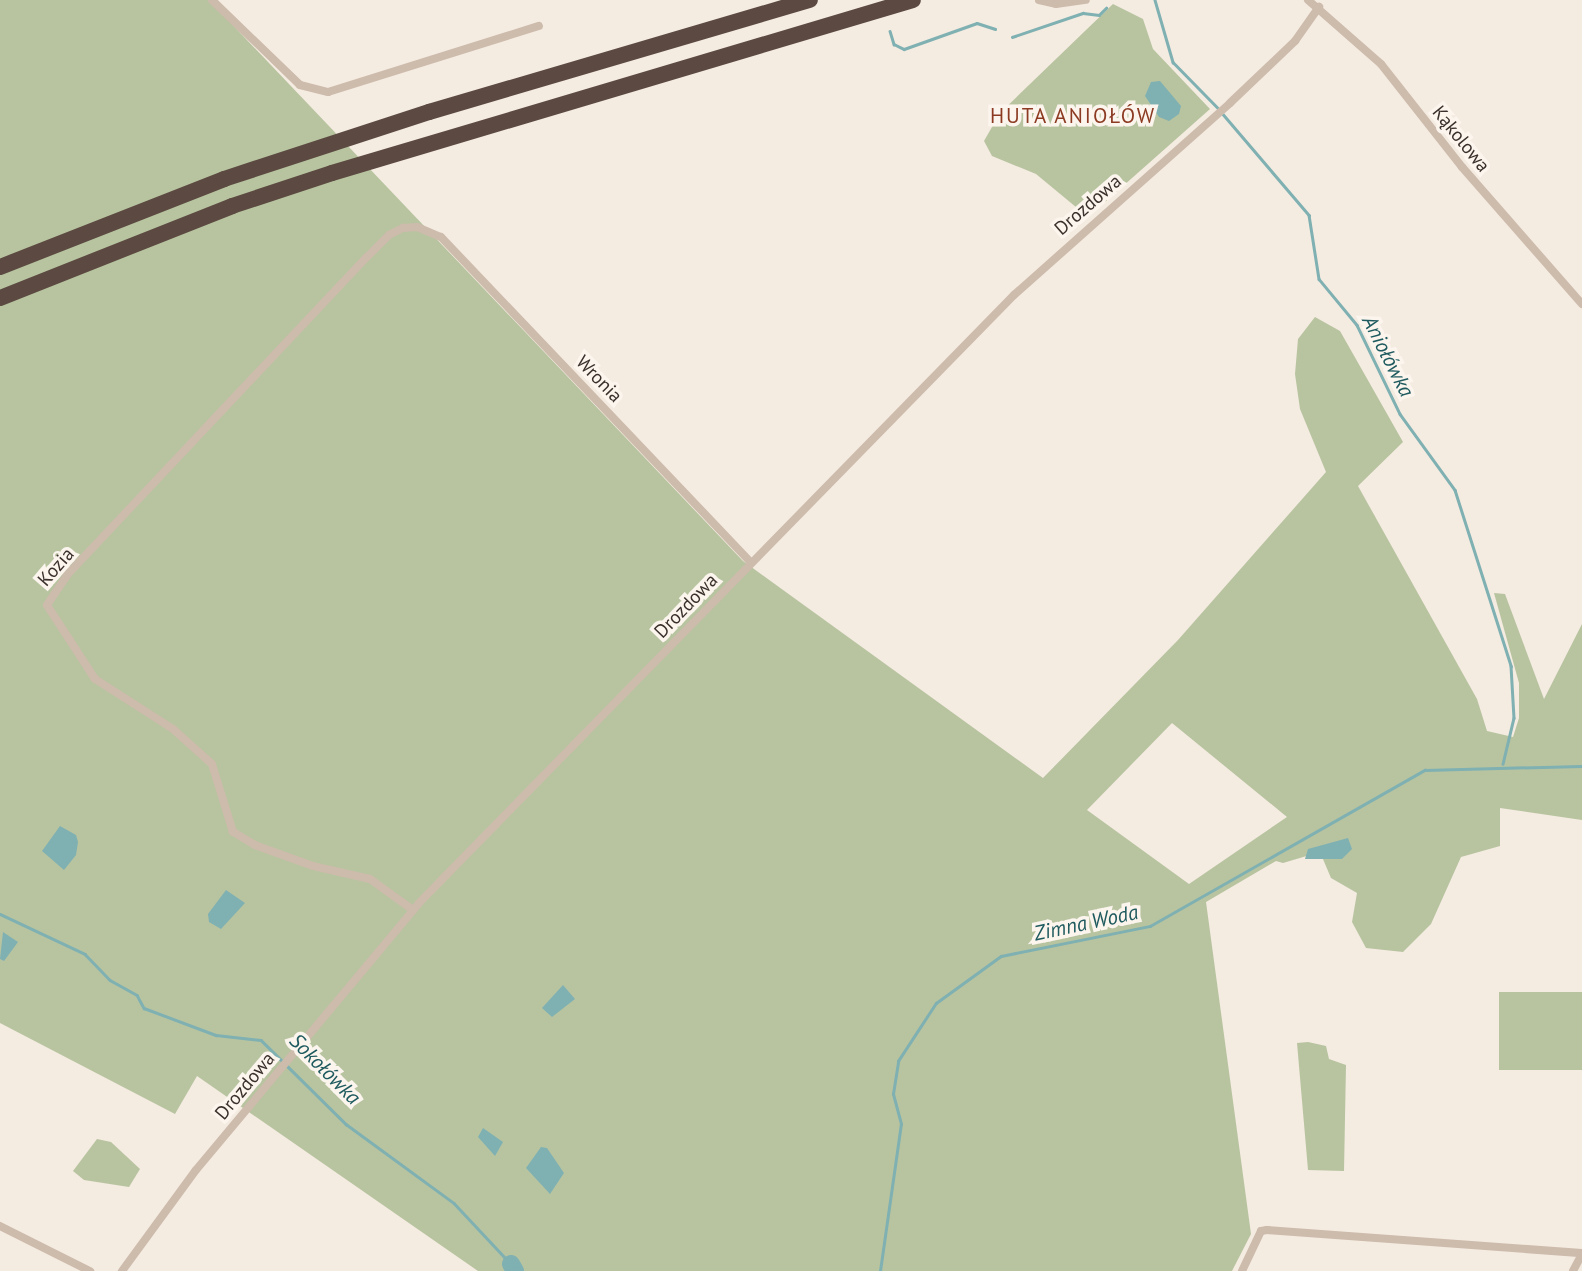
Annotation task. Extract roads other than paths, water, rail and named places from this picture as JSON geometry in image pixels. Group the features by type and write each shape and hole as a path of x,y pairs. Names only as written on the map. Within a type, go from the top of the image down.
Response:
{"highway":[{"path":"0,267 263,166 429,112 810,0"},
{"path":"0,298 232,206 332,173 913,0"}],"street":[{"path":"212,0 300,85 328,92 354,87 540,26"},
{"path":"1039,0 1056,4 1086,0"},
{"name":"Kąkolowa","path":"1308,0 1381,64 1462,167 1582,304"},
{"name":"Drozdowa","path":"122,1271 196,1170 413,910 751,562 1045,265 1295,41 1319,8"},
{"name":"Wronia","path":"417,227 441,237 456,251 751,562"},
{"name":"Kozia","path":"413,910 379,883 255,845 233,832 212,764 173,729 110,692 95,679 47,605 67,575 374,249 389,235 417,227"},
{"path":"0,1226 90,1271"},
{"path":"1242,1271 1261,1231 1268,1230 1582,1253 1573,1271"}],"water":[{"path":"1160,81 1181,106 1179,114 1169,121 1159,117 1145,96 1151,82"},
{"path":"60,826 76,835 78,842 76,855 64,870 42,851"},
{"path":"1348,838 1352,849 1342,859 1305,859 1308,849"},
{"path":"226,890 245,903 221,929 209,922 208,914"},
{"path":"3,932 18,942 4,961 0,959"},
{"path":"563,985 575,999 552,1017 542,1008"},
{"path":"483,1128 503,1142 495,1156 478,1137"},
{"path":"541,1147 547,1148 564,1173 550,1194 526,1168"}],"waterway":[{"name":"Aniołówka","path":"1155,0 1173,62 1219,109"},
{"path":"1012,37 1083,13 1099,15 1106,8"},
{"path":"890,31 894,44 904,49 977,23 995,29"},
{"name":"Aniołówka","path":"1223,114 1309,215 1319,279 1357,325 1400,414 1455,490 1511,666 1514,718 1503,764"},
{"name":"Zimna Woda","path":"880,1271 901,1124 893,1094 898,1061 936,1003 1001,956 1150,926 1425,770 1582,766"},
{"name":"Sokołówka","path":"0,914 85,954 110,980 137,995 144,1008 216,1035 261,1040 346,1124 454,1203 511,1264"},
{"name":"Sokołówka","path":"511,1264 515,1271"}],"district":[{"name":"HUTA ANIOŁÓW","path":"1073,116"}]}
